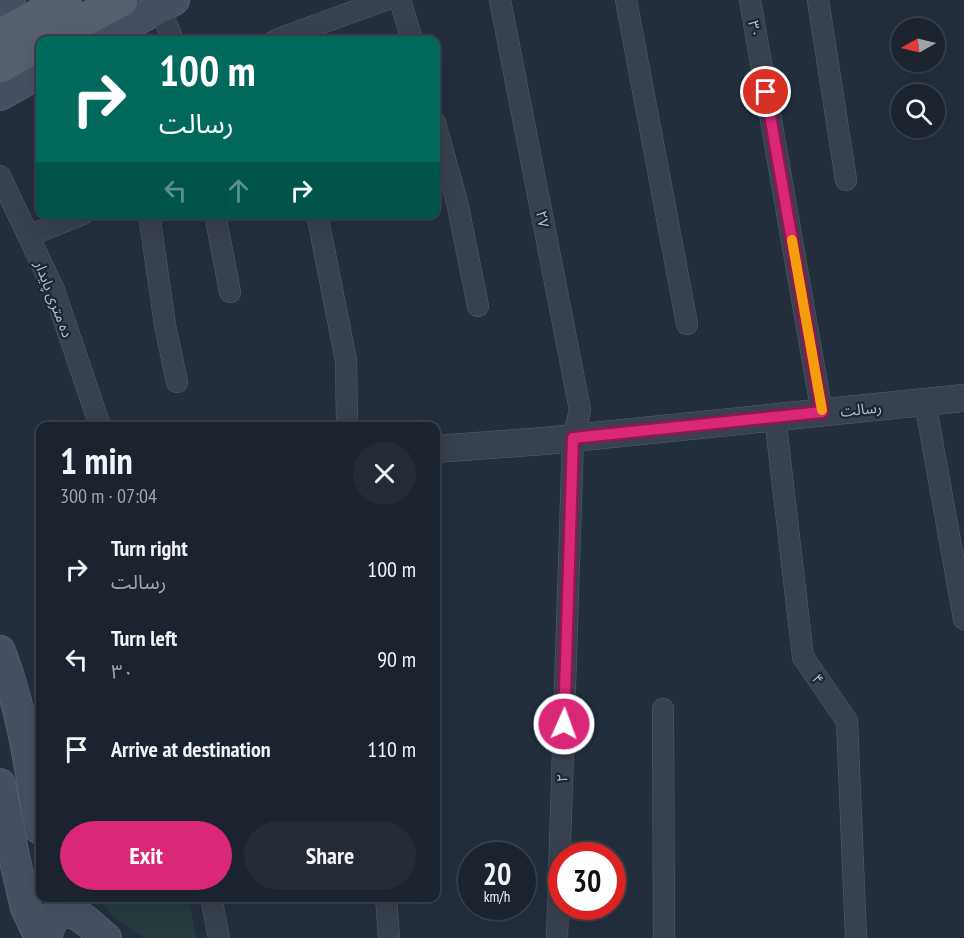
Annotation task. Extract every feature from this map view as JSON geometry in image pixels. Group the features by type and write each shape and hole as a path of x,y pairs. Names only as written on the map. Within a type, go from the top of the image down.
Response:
{"main road":[{"path":"0,5 10,0"},
{"path":"0,36 65,0"},
{"path":"54,36 121,0"},
{"path":"107,36 167,4"},
{"path":"0,66 36,46"},
{"path":"0,95 36,75"},
{"path":"0,651 24,735 36,806"},
{"path":"0,784 6,845 26,908 40,938"},
{"path":"47,938 55,915 74,907 106,938"}],"street":[{"path":"290,36 385,0"},
{"path":"400,0 411,36"},
{"name":"۲۷","path":"500,0 580,410 573,438"},
{"path":"626,0 687,324"},
{"name":"۳۰","path":"750,0 822,412"},
{"path":"818,0 846,180"},
{"path":"167,4 172,36"},
{"path":"440,141 457,202 478,306"},
{"name":"ده متری پایدار","path":"0,176 54,290 99,422"},
{"path":"28,236 70,219"},
{"path":"150,219 165,324 177,382"},
{"path":"216,219 230,292"},
{"path":"317,219 346,360 348,422"},
{"name":"رسالت","path":"440,449 573,438 964,398"},
{"path":"926,402 964,619"},
{"name":"۴","path":"775,417 803,657 847,721 856,938"},
{"name":"۲","path":"557,938 573,438"},
{"path":"663,709 664,938"},
{"path":"212,902 219,938"},
{"path":"386,902 389,938"}],"green space":[{"path":"101,902 190,902 196,938 143,938 115,918"}],"slow traffic":[{"path":"792,240 822,410"}],"route":[{"path":"564,724 573,438 822,412 766,92"}]}
